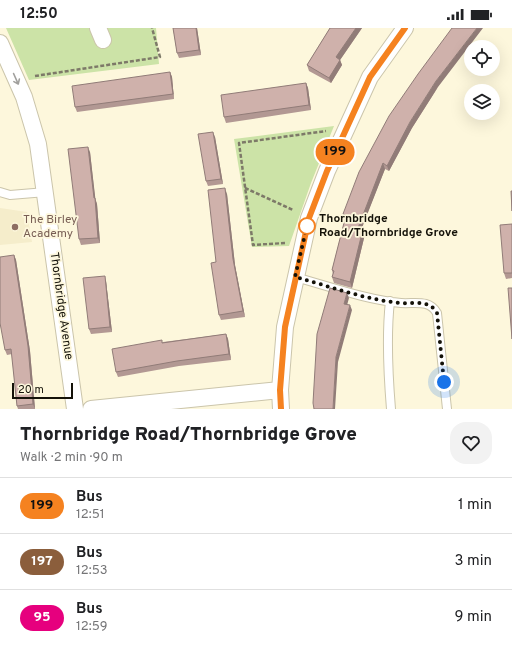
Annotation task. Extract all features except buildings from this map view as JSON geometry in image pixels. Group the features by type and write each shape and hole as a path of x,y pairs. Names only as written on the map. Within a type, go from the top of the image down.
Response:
{"street":[{"path":"281,409 280,390 285,327 309,218 327,171 370,77 405,28"},
{"name":"Thornbridge Avenue","path":"0,43 24,97 38,144 46,192 75,409"},
{"path":"91,409 280,390"}],"lane":[{"path":"0,192 10,195 46,192"},
{"path":"295,277 390,301 426,303 434,307 437,313 448,409"},
{"path":"390,301 387,329 391,409"}],"path":[{"path":"16,79 160,57 152,28"},
{"path":"303,242 253,245 239,143 346,128"},
{"path":"245,188 309,218"}],"shaded area":[{"name":"The Birley Academy","path":"0,208 27,212 32,242 0,245"}],"green space":[{"path":"6,28 156,28 159,64 29,80"},
{"path":"334,126 311,183 289,246 252,247 234,139"}],"bus line":[{"name":"199","path":"281,409 280,390 285,327 309,218 327,171 370,77 405,28"}],"place":[{"name":"Thornbridge Road/Thornbridge Grove","path":"307,226"},
{"name":"The Birley Academy","path":"15,227"}],"route":[{"path":"307,226 295,277 383,300 401,303 426,303 434,307 437,313 444,382"}]}
